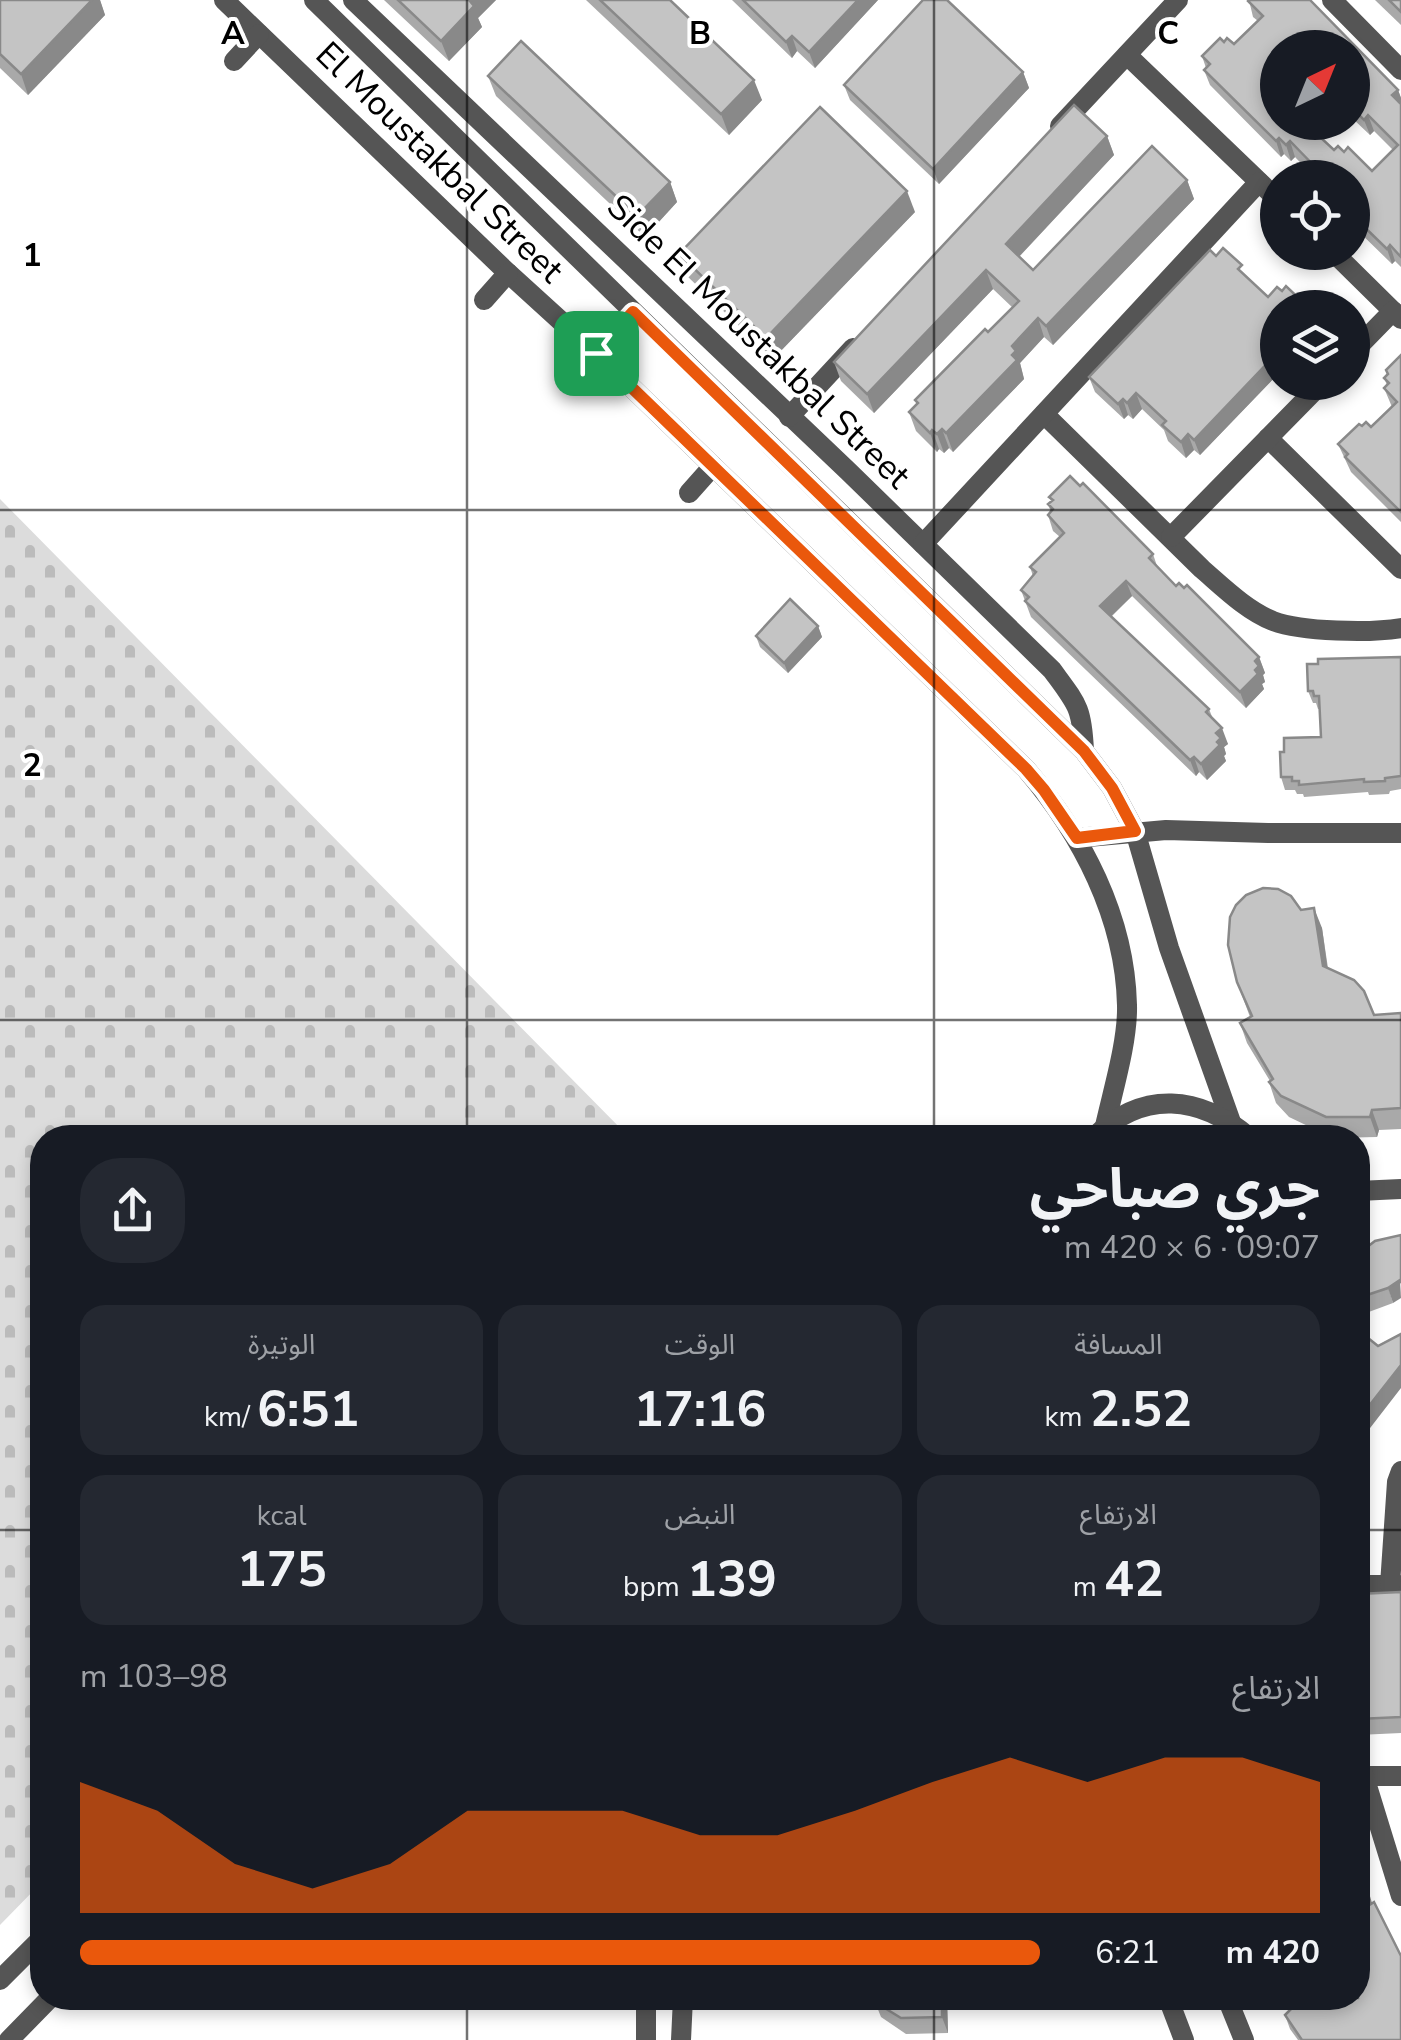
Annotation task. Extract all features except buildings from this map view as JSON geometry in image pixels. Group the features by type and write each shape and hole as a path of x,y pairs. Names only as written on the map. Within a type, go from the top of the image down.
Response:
{"street":[{"name":"El Moustakbal Street","path":"224,0 596,353 1044,790 1077,838 1106,898 1120,946 1127,1007 1120,1055 1101,1125"},
{"name":"El Moustakbal Street","path":"314,0 1084,751 1112,788 1135,831 1169,948 1231,1122"},
{"name":"Side El Moustakbal Street","path":"352,0 1052,670 1076,702 1084,751"},
{"path":"1041,147 1178,0"},
{"path":"1332,0 1401,70"},
{"path":"234,61 259,34"},
{"path":"923,544 1259,182 1127,55"},
{"path":"1351,270 1397,315 1370,338"},
{"path":"484,300 508,273"},
{"path":"596,353 633,312"},
{"path":"789,417 863,337"},
{"path":"1171,537 1305,400"},
{"path":"1044,414 1230,592 1260,614 1278,623 1313,628 1401,628"},
{"path":"1268,438 1401,569"},
{"path":"689,493 713,466"},
{"path":"1077,838 1135,831 1401,833"},
{"path":"1109,1125 1128,1112 1175,1103 1196,1106 1235,1125"},
{"path":"1370,1191 1401,1189"},
{"path":"1370,1586 1395,1585 1396,1482 1401,1471"},
{"path":"1370,1776 1401,1776"},
{"path":"1370,1803 1401,1896"},
{"path":"0,1980 30,1950"},
{"path":"9,2040 38,2010"},
{"path":"646,2010 646,2040"},
{"path":"681,2040 682,2010"},
{"path":"1173,2010 1184,2040"},
{"path":"1232,2010 1244,2040"}],"green space":[{"path":"0,499 617,1125 30,1125 30,1894 0,1925"}],"route":[{"path":"633,312 1084,751 1112,788 1135,831 1077,838 1026,769 596,353 633,312"}]}
